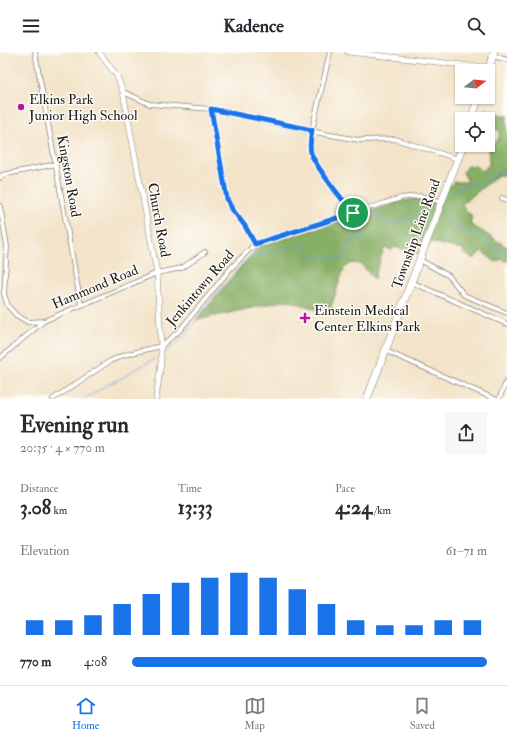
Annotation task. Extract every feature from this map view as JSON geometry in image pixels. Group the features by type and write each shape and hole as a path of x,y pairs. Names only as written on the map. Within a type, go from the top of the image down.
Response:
{"main road":[{"path":"490,64 494,54"},
{"name":"Township Line Road","path":"367,399 460,152"}],"street":[{"name":"Kingston Road","path":"35,52 81,305"},
{"name":"Church Road","path":"99,52 117,76 123,92 157,273 161,363 156,399"},
{"path":"330,52 312,130 310,142 311,153 319,167 353,213"},
{"path":"348,52 455,65"},
{"path":"494,54 507,60"},
{"path":"123,92 150,104 211,109 325,134 360,140 395,139 458,159"},
{"path":"211,109 227,199 255,244"},
{"path":"0,178 2,175 56,164"},
{"path":"0,171 7,174"},
{"name":"Jenkintown Road","path":"53,399 110,361 124,355 161,346 179,331 231,268 255,244 401,198 422,196 432,198 441,203"},
{"path":"502,198 507,200"},
{"path":"0,206 7,246 4,294 8,306 16,315 28,322 44,321"},
{"name":"Hammond Road","path":"0,358 44,321 157,273 182,268 205,252"},
{"path":"420,260 449,276 464,295 507,313"},
{"path":"412,282 507,324"},
{"path":"386,351 495,399"},
{"path":"499,399 507,380"}],"green space":[{"path":"495,113 507,116 507,175 498,175 461,205 472,216 470,224 507,247 507,262 502,259 496,262 481,251 474,259 463,253 464,249 423,241 417,254 395,247 392,250 384,248 374,279 361,264 352,263 344,268 329,313 287,300 197,320 258,247 400,202 420,198 435,202 454,182 468,182 463,172 467,166 476,165 482,171 489,165 489,152 495,152 495,142 498,140 500,131 495,128"}],"waterway":[{"path":"451,192 463,186 482,183 497,173 507,172"},
{"path":"166,352 183,338 210,301 248,258 302,244 308,246 308,255 322,258 329,257 342,259 350,241 365,236 359,225 362,217 371,213 378,215 389,224 400,222 423,213 431,202"},
{"path":"424,213 430,215"},
{"path":"443,218 456,228 464,229 469,233 473,232 490,245 507,253"},
{"path":"85,399 105,386 124,377 154,359"}],"place":[{"name":"Elkins Park Junior High School","path":"21,107"},
{"name":"Einstein Medical Center Elkins Park","path":"305,318"}],"route":[{"path":"211,109 312,130 310,142 311,153 319,167 353,213 255,244 227,199 211,109"}]}
